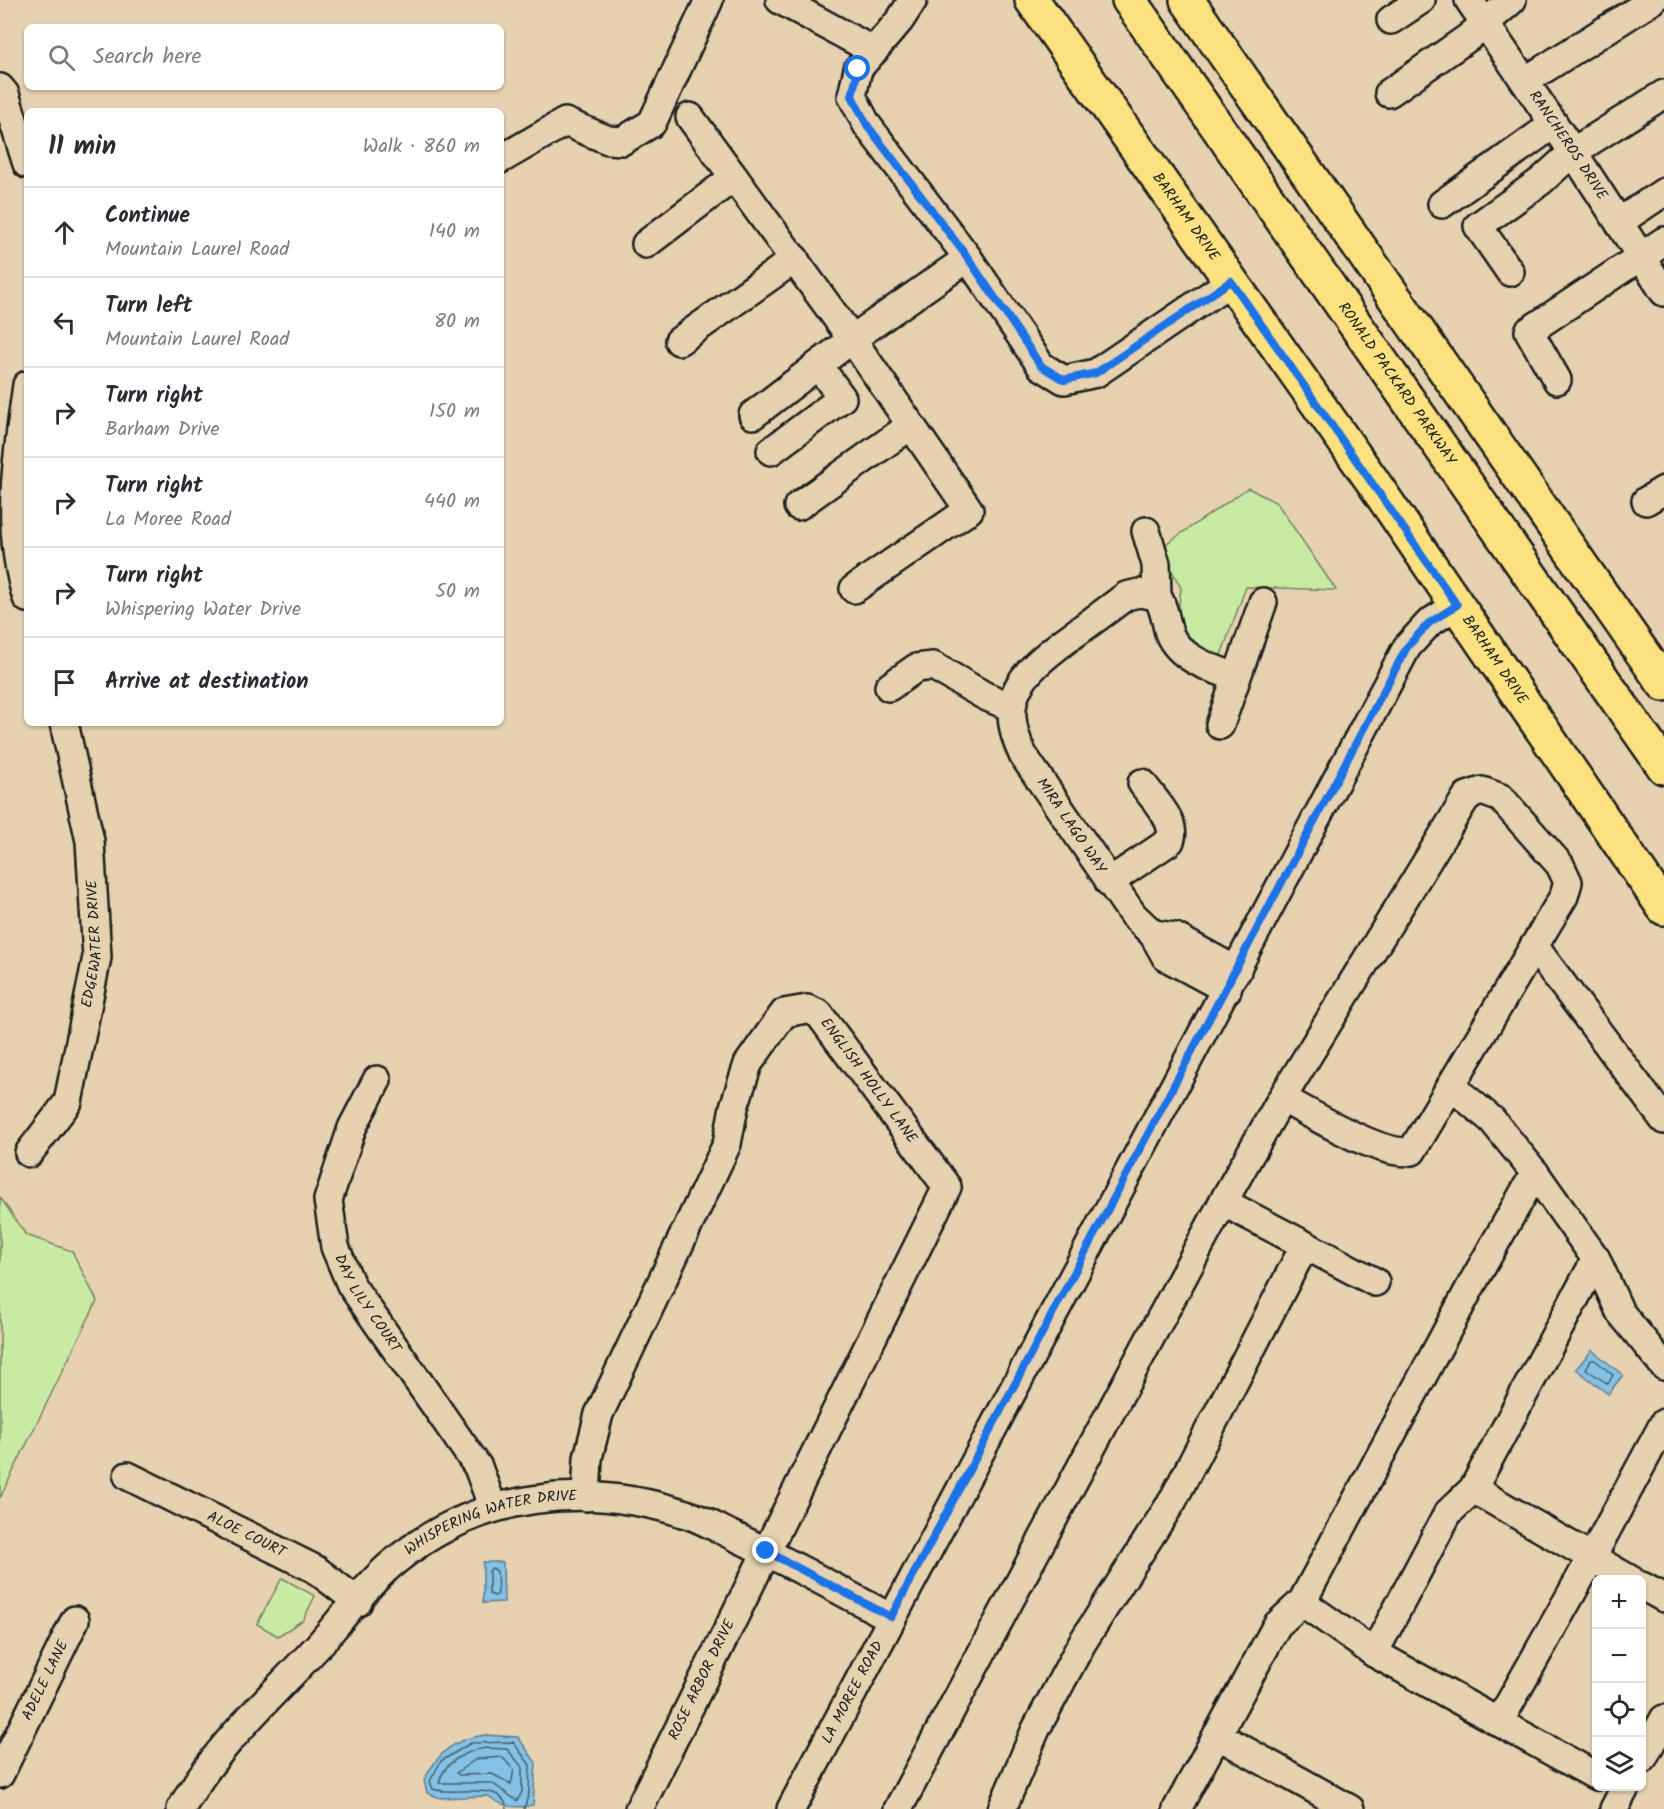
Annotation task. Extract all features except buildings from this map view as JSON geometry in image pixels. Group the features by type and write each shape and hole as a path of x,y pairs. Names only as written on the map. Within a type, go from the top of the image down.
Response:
{"main road":[{"name":"BARHAM DRIVE","path":"1032,0 1457,605 1664,908"},
{"name":"RONALD PACKARD PARKWAY","path":"1129,0 1664,766"},
{"path":"1187,0 1664,684"}],"street":[{"path":"504,157 565,122 608,140 622,141 652,123 709,0"},
{"path":"780,0 874,51"},
{"path":"913,0 858,69 852,96 867,125 968,258 1041,366 1064,380 1096,373 1231,281"},
{"path":"1391,20 1421,0"},
{"path":"1389,93 1469,37 1477,11 1512,0"},
{"path":"1525,81 1653,0"},
{"name":"RANCHEROS DRIVE","path":"1477,11 1573,152 1664,292"},
{"path":"0,88 5,94 24,154"},
{"path":"1510,272 1478,226 1541,181 1573,152 1664,94"},
{"path":"690,117 852,339 969,510 854,589"},
{"path":"1442,204 1554,124"},
{"path":"646,244 734,177"},
{"path":"1618,222 1664,192"},
{"path":"1557,380 1529,331 1664,241"},
{"path":"793,434 761,408 852,339 968,258"},
{"path":"679,341 795,259"},
{"path":"771,451 842,398 818,365"},
{"path":"24,406 13,483 18,569 24,588"},
{"path":"798,506 910,426"},
{"path":"1146,531 1156,564 1157,596 1165,610 1170,634 1182,650 1203,666 1236,677"},
{"name":"MIRA LAGO WAY","path":"1157,596 1139,593 1126,596 1034,664 1017,685 1011,707 1013,733 1023,755 1133,915 1153,934 1175,937 1232,980"},
{"path":"1220,725 1263,602"},
{"name":"LA MOREE ROAD","path":"790,1809 1407,647 1429,623 1457,605"},
{"path":"889,687 916,668 933,666 986,696 1011,707"},
{"name":"EDGEWATER DRIVE","path":"29,1153 68,1102 97,957 90,841 65,726"},
{"path":"1109,882 1170,841 1174,833 1170,823 1142,783"},
{"path":"898,1809 1223,1202 1282,1098 1467,796 1482,791 1502,798 1560,864 1568,882 1564,896 1412,1151 1402,1153 1349,1134 1282,1098"},
{"path":"1534,946 1664,1120"},
{"name":"ENGLISH HOLLY LANE","path":"586,1497 588,1458 598,1414 727,1144 734,1107 748,1064 784,1013 807,1009 819,1014 947,1187 766,1551"},
{"name":"DAY LILY COURT","path":"377,1080 352,1128 328,1200 335,1247 351,1285 478,1467 493,1509"},
{"path":"1451,1086 1492,1120 1535,1173 1596,1259 1620,1312 1662,1358"},
{"path":"1177,1809 1277,1625 1302,1602 1472,1284 1535,1173"},
{"path":"1223,1202 1375,1282"},
{"path":"1002,1809 1036,1729 1082,1643 1173,1500 1305,1245"},
{"path":"1374,1653 1448,1513 1473,1489 1596,1259"},
{"path":"1499,1722 1664,1423"},
{"name":"ALOE COURT","path":"128,1476 315,1569 358,1602"},
{"path":"1473,1489 1623,1575"},
{"name":"WHISPERING WATER DRIVE","path":"181,1809 192,1790 219,1755 393,1562 455,1523 516,1501 563,1496 586,1497 645,1503 691,1516 766,1551 891,1617"},
{"name":"ROSE ARBOR DRIVE","path":"639,1809 766,1551"},
{"path":"1646,1589 1664,1598"},
{"path":"1302,1602 1374,1653 1592,1774"},
{"name":"ADELE LANE","path":"0,1774 75,1620"},
{"path":"1646,1751 1664,1719"},
{"path":"1216,1735 1350,1809"}],"green space":[{"path":"1248,488 1277,503 1336,590 1246,587 1221,655 1207,654 1176,630 1181,588 1160,548"},
{"path":"0,1197 26,1235 72,1251 97,1301 0,1498"},
{"path":"282,1578 315,1596 303,1620 278,1636 257,1624"}],"water":[{"path":"1592,1350 1623,1375 1608,1394 1576,1369"},
{"path":"483,1562 503,1562 504,1602 483,1603"},
{"path":"485,1735 518,1737 536,1763 533,1805 509,1806 488,1796 440,1798 427,1793 424,1780 441,1755 455,1744"}],"route":[{"path":"766,1551 891,1617 1227,990 1407,647 1429,623 1457,605 1231,281 1096,373 1064,380 1041,366 968,258 867,125 852,96 858,69"}]}
